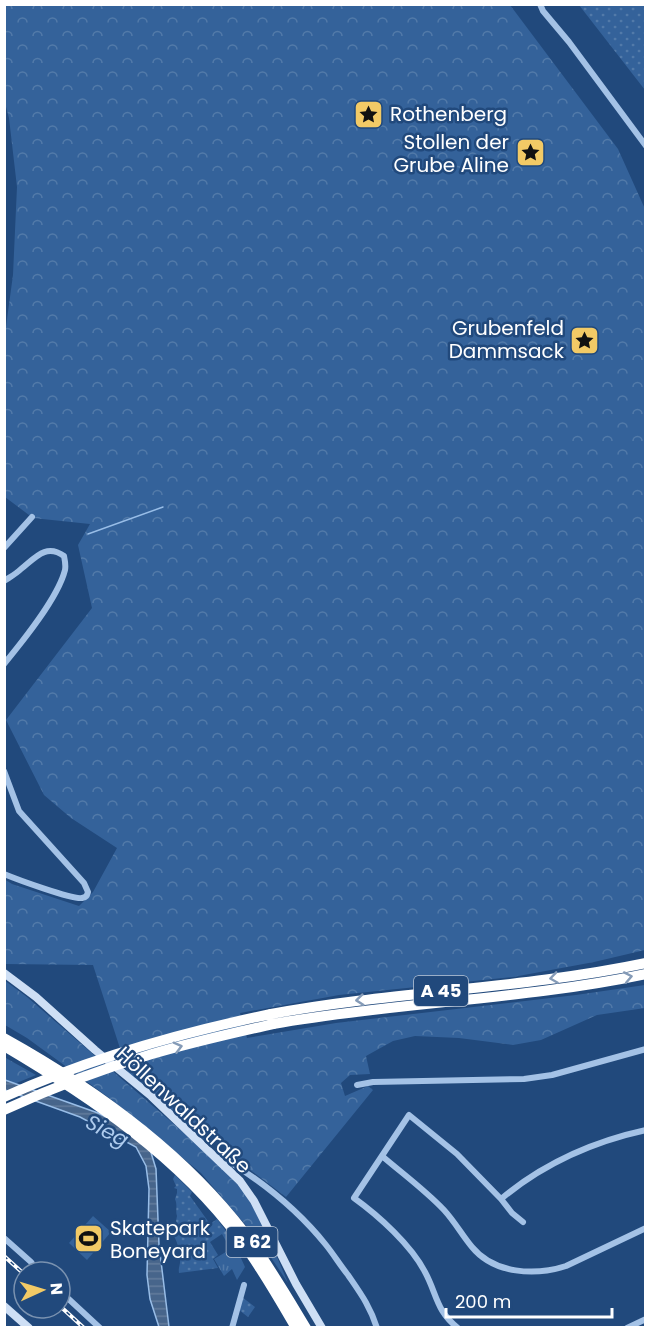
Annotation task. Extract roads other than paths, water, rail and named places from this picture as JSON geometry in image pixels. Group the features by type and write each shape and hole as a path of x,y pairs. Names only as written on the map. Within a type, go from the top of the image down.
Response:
{"highway":[{"name":"A 45","path":"4,1110 93,1073 152,1054 272,1019 346,1001 525,982 645,963"},
{"name":"A 45","path":"4,1097 88,1063 148,1043 209,1027 569,987 645,974"},
{"name":"B 62","path":"4,1038 43,1060 72,1084"},
{"name":"B 62","path":"4,1046 130,1120 208,1189 245,1232 306,1328"},
{"name":"B 62","path":"183,1169 239,1238 296,1328"}],"street":[{"path":"540,4 645,146"},
{"path":"4,548 32,517"},
{"path":"4,581 46,551 57,551 64,556 66,567 51,599 25,639 4,664"},
{"path":"4,771 19,811 84,882 88,892 81,899 28,884 4,874"},
{"name":"Höllenwaldstraße","path":"4,973 36,997 151,1096 240,1181 254,1201 296,1284 328,1328"},
{"path":"357,1085 524,1079 552,1075 645,1049"},
{"path":"458,1328 438,1304 426,1273 405,1244 374,1213 354,1198 409,1115 457,1154 523,1222"},
{"path":"501,1199 528,1178 575,1152 645,1130"},
{"path":"216,1157 220,1156 240,1168 273,1193 305,1222 326,1245 368,1304 377,1328"},
{"path":"382,1156 433,1199 484,1258 517,1271 536,1272 566,1266 645,1228"},
{"path":"4,1238 29,1260"},
{"path":"232,1328 244,1285"},
{"name":"Höllenwaldstraße","path":"306,1299 322,1328"},
{"path":"72,1302 100,1328"},
{"path":"4,1306 30,1328"},
{"path":"627,1328 645,1319"}],"water":[{"name":"Sieg","path":"5,1080 98,1113 126,1127 149,1146 156,1169 159,1245 169,1327 159,1327 150,1299 147,1275 149,1189 146,1166 136,1147 80,1117 5,1090"}],"waterway":[{"path":"88,534 163,507"}],"railway":[{"path":"4,1256 12,1263"},
{"path":"72,1317 84,1328"}],"place":[{"name":"Rothenberg","path":"369,114"},
{"name":"Stollen der Grube Aline","path":"530,153"},
{"name":"Grubenfeld Dammsack","path":"585,340"},
{"name":"Skatepark Boneyard","path":"89,1239"}]}
